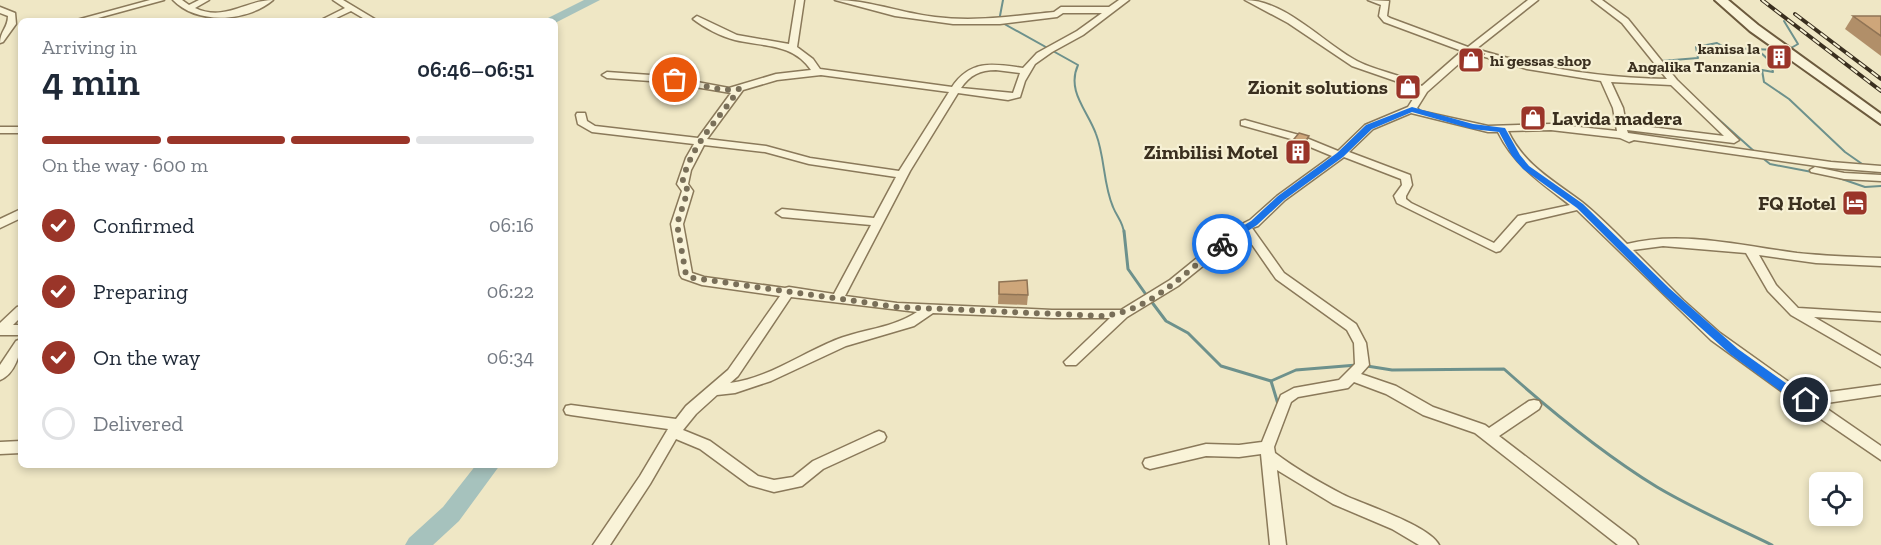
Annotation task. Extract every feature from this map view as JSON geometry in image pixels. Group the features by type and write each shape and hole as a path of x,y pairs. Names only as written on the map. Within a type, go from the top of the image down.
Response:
{"street":[{"path":"88,18 160,0"},
{"path":"177,0 188,9 200,14 237,14 251,10 269,0"},
{"path":"188,9 205,0"},
{"path":"337,0 368,18"},
{"path":"793,47 800,0"},
{"path":"839,0 901,14 951,21 991,22 1057,14 1060,10 1109,10"},
{"path":"607,75 675,80 723,90 739,89 776,77 817,72 853,75 955,92 1008,97 1017,95 1024,70 1040,54 1081,32 1125,0"},
{"path":"1372,0 1386,3 1383,16 1387,20 1471,49 1558,74 1606,81 1674,82"},
{"path":"1071,362 1124,314 1174,283 1227,239 1246,228 1341,154 1369,127 1412,109 1423,90 1505,19 1534,0"},
{"path":"1412,109 1472,127 1502,130 1551,128 1622,130 1734,140 1674,82 1625,21 1596,0"},
{"path":"1721,0 1754,28 1881,120"},
{"path":"1258,1 1288,16 1330,49 1355,64 1423,90"},
{"path":"330,18 350,9"},
{"path":"0,10 12,15 12,24 1,37"},
{"path":"242,18 251,10"},
{"path":"697,19 735,37 793,47 802,51 817,72"},
{"path":"1,37 17,33"},
{"path":"838,298 923,135 964,78 976,70 1024,70"},
{"path":"1606,81 1618,108 1622,130 1638,143 1791,165 1844,176 1881,178"},
{"path":"739,89 698,143 685,171 682,184 688,190 677,224 686,275 702,280 930,309 1102,316 1124,314"},
{"path":"581,115 582,122 592,129 616,130 698,143 766,149 809,161 903,175"},
{"path":"1245,123 1295,137 1406,177 1407,185 1400,196 1401,201 1407,206 1496,248 1522,219 1580,206"},
{"path":"0,130 18,130"},
{"path":"1502,130 1516,156 1526,168 1580,206 1665,291 1734,351 1802,401 1881,454"},
{"path":"1622,130 1693,145 1830,165 1881,169"},
{"path":"782,213 878,222"},
{"path":"0,224 18,215"},
{"path":"1246,228 1280,276 1352,327 1360,343 1362,365 1343,384 1321,390 1302,390 1286,399 1267,452 1278,545"},
{"path":"1624,248 1635,243 1689,244 1816,259 1881,262"},
{"path":"1750,250 1772,288 1795,312 1881,362"},
{"path":"602,545 676,428 691,410 718,390 750,352 789,291"},
{"path":"718,390 766,380 840,343 911,324 930,309"},
{"path":"1795,312 1881,317"},
{"path":"0,330 18,313"},
{"path":"0,330 18,330"},
{"path":"0,375 18,348"},
{"path":"1353,376 1391,390 1428,411 1480,429 1490,435 1630,545"},
{"path":"1802,401 1881,390"},
{"path":"1490,435 1534,405"},
{"path":"571,410 676,428 705,445 754,481 774,486 797,482 818,465 879,437"},
{"path":"0,448 18,447"},
{"path":"1150,463 1206,450 1267,452 1284,468 1358,509 1402,525 1431,545"}],"building":[{"path":"1853,16 1881,16 1881,36"},
{"path":"1473,51 1484,54 1472,65 1461,62"},
{"path":"1299,133 1309,136 1304,143 1294,139"},
{"path":"1027,280 1028,295 999,294 999,282"}],"waterway":[{"path":"555,18 594,0"},
{"path":"1003,0 999,21 1078,65 1075,74 1076,92 1096,134 1110,198 1124,233"},
{"path":"1784,21 1798,44 1791,48 1824,73"},
{"path":"1661,61 1698,58 1696,47 1717,43 1726,48 1778,50"},
{"path":"1758,50 1774,65 1771,64 1773,72 1762,70 1764,82 1789,99 1845,152 1865,166"},
{"path":"1706,108 1755,152"},
{"path":"1760,156 1770,164 1812,172"},
{"path":"1839,178 1865,187 1881,186"},
{"path":"1124,231 1128,269 1147,296"},
{"path":"1151,301 1166,321 1188,333 1221,366 1271,381"},
{"path":"1271,381 1296,370 1357,365"},
{"path":"1367,366 1392,370 1504,369 1540,401 1637,474 1685,503 1772,545"},
{"path":"1271,381 1278,404"},
{"path":"417,545 451,514 487,468"}],"railway":[{"path":"1762,0 1881,91"},
{"path":"1795,14 1881,79"}],"way so far":[{"path":"675,80 723,90 739,89 698,143 685,171 682,184 688,190 678,215 677,224 683,266 686,275 693,278 897,307 1102,316 1124,314 1135,308 1174,283 1222,244"}],"place":[{"name":"kanisa la Angalika Tanzania","path":"1779,57"},
{"name":"hi gessas shop","path":"1471,60"},
{"name":"Zionit solutions","path":"1408,87"},
{"name":"Lavida madera","path":"1533,118"},
{"name":"Zimbilisi Motel","path":"1298,152"},
{"name":"FQ Hotel","path":"1855,203"}],"route":[{"path":"1222,244 1238,231 1254,223 1281,198 1298,189 1340,155 1369,127 1412,109 1417,113 1472,127 1502,130 1516,156 1526,168 1580,206 1665,291 1734,351 1786,387 1802,401 1806,400"}]}
